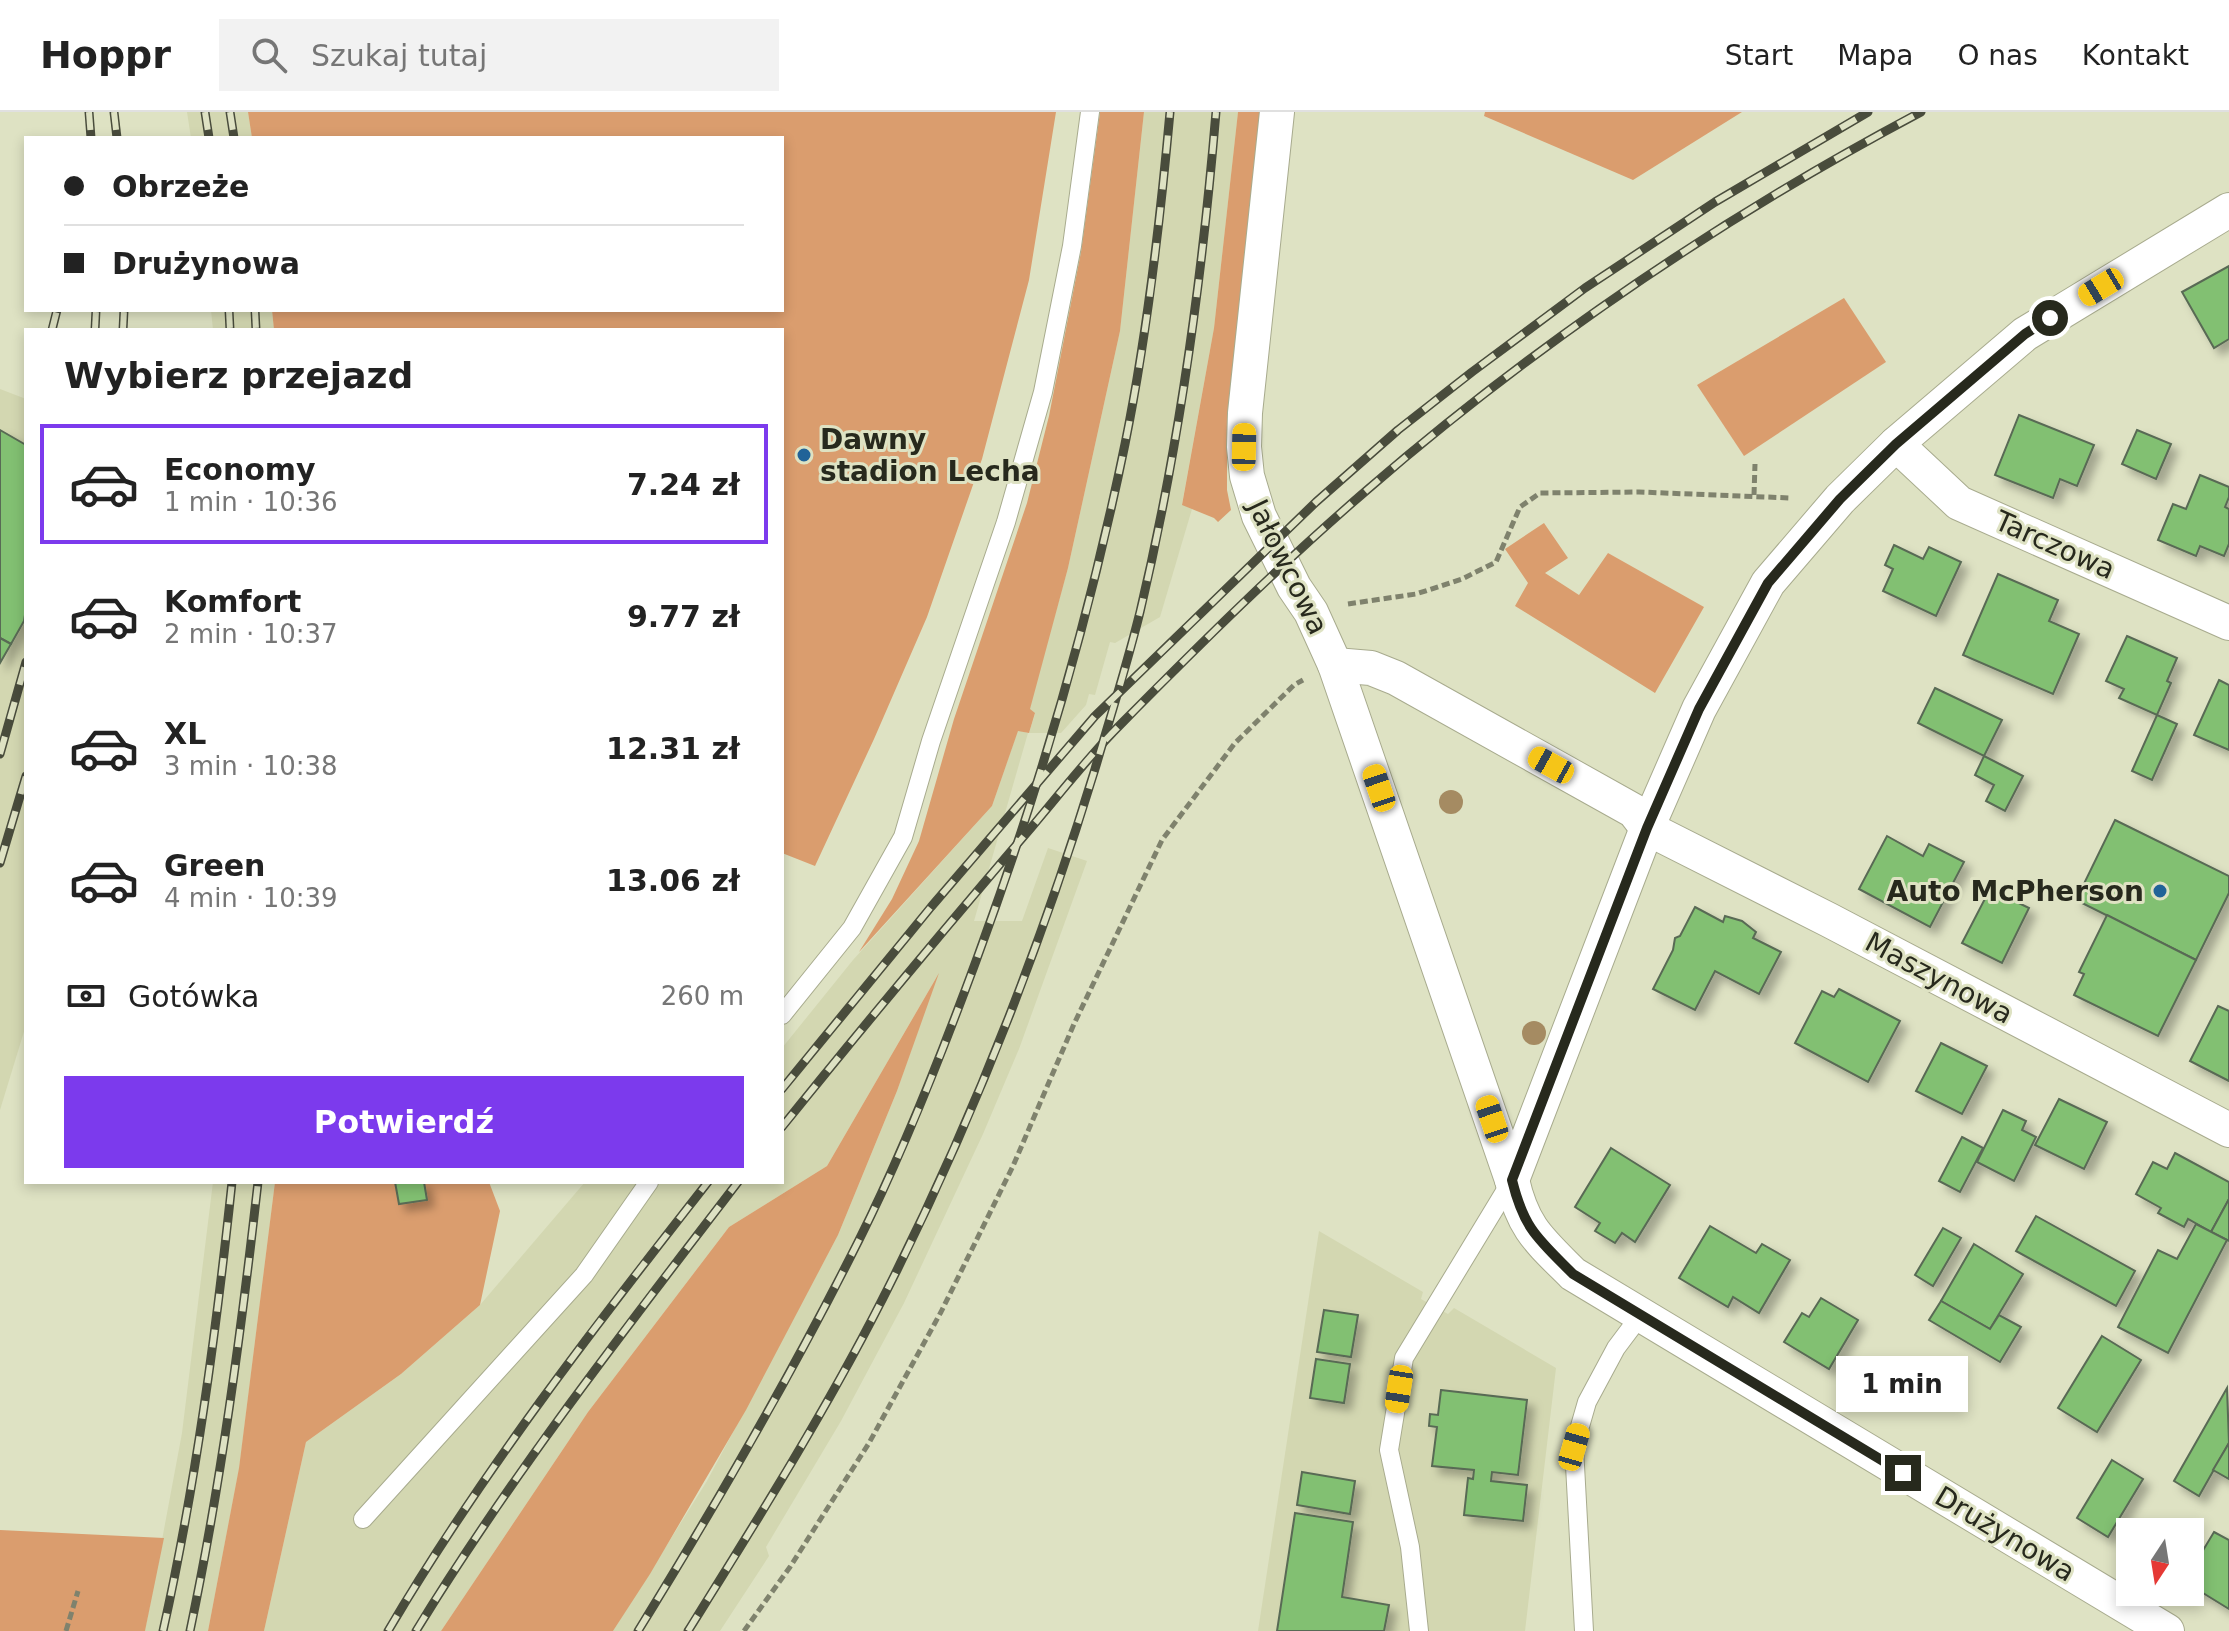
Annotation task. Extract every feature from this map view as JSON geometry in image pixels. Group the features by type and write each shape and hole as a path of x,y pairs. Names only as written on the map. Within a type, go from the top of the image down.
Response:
{"street":[{"name":"Jałowcowa","path":"1277,112 1244,447 1247,476 1259,516 1294,587 1311,612 1335,665 1371,668 1396,678 1634,811 1647,828"},
{"path":"1512,1180 1647,828 1699,709 1768,583 1840,499 1896,444 2025,334 2229,210"},
{"name":"Tarczowa","path":"1896,444 1959,503 2229,623"},
{"name":"Drużynowa","path":"1335,665 1519,1208 1533,1234 1573,1274 1640,1316 2167,1631"},
{"name":"Maszynowa","path":"1647,828 2229,1130"}],"lane":[{"path":"784,1013 852,928 903,837 931,741 1006,522 1043,392 1072,246 1090,112"},
{"path":"1419,1631 1410,1547 1389,1450 1404,1358 1512,1180"},
{"path":"363,1519 584,1275 648,1184"},
{"path":"1584,1631 1574,1447 1587,1402 1616,1348 1640,1316"}],"path":[{"path":"1754,495 1755,464"},
{"path":"1311,612 1366,600 1416,594 1462,579 1496,562 1520,507 1540,493 1639,492 1840,499"},
{"path":"744,1631 790,1567 869,1443 941,1312 1013,1166 1074,1024 1162,840 1235,743 1294,685 1335,665"},
{"path":"66,1631 78,1591"}],"shaded area":[{"path":"187,112 248,112 252,136 191,136"},
{"path":"248,112 1056,112 1029,280 982,459 927,617 815,866 784,854 784,328 274,328 272,312 784,312 784,136 252,136"},
{"path":"1100,112 1144,112 1120,331 1068,568 1030,709 1035,713 1029,733 1018,731 992,806 859,952 892,899 919,841 954,719 1027,503 1049,416 1081,252"},
{"path":"1144,112 1238,112 1214,328 1182,504 1192,509 1160,617 1115,643 1110,642 1095,695 1089,694 1086,705 1061,733 1029,733 1035,714 1029,709 1068,568 1120,331"},
{"path":"1238,112 1263,112 1227,436 1227,490 1231,510 1218,522 1182,505 1214,328"},
{"path":"1485,112 1742,112 1633,180 1484,116"},
{"path":"1844,298 1886,362 1744,456 1697,385"},
{"path":"211,312 272,312 274,328 213,328"},
{"path":"0,389 24,398 24,1032 0,1110"},
{"path":"1544,523 1568,558 1545,573 1579,595 1608,553 1704,607 1655,693 1515,606 1528,583 1505,549"},
{"path":"1018,730 1028,733 974,921 1022,921 1048,848 1087,861 1019,1049 904,1303 841,1421 766,1547 769,1556 720,1631 613,1631 707,1481 838,1235 897,1091 936,978 827,1166 729,1227 588,1412 441,1631 264,1631 306,1442 401,1374 480,1305 583,1184 784,1184 784,1046 853,960 992,806"},
{"path":"939,973 897,1091 838,1235 746,1410 613,1631 441,1631 588,1412 729,1227 827,1166"},
{"path":"213,1184 275,1184 239,1469 208,1631 145,1631 182,1433"},
{"path":"275,1184 490,1184 500,1211 480,1305 401,1374 306,1442 264,1631 208,1631 239,1468"},
{"path":"1319,1231 1423,1292 1421,1299 1448,1314 1454,1308 1556,1368 1525,1631 1258,1631"},
{"path":"0,1530 164,1538 145,1631 0,1631"}],"building":[{"path":"2229,266 2229,339 2214,348 2182,292"},
{"path":"2019,415 2094,445 2077,486 2060,479 2053,498 1995,475"},
{"path":"0,430 24,444 24,621 11,644 0,638"},
{"path":"2137,430 2171,444 2156,479 2122,464"},
{"path":"2200,475 2229,487 2225,507 2229,509 2229,544 2224,556 2200,546 2196,556 2158,540 2173,504 2186,509"},
{"path":"1894,545 1923,559 1929,547 1961,562 1936,616 1883,591 1893,569 1885,565"},
{"path":"1998,574 2058,600 2049,621 2079,634 2053,694 1963,655"},
{"path":"2127,636 2177,658 2167,681 2171,683 2157,715 2119,698 2124,689 2106,681"},
{"path":"0,638 11,644 0,663"},
{"path":"2219,680 2229,685 2229,750 2194,735"},
{"path":"1935,688 2002,720 1984,756 1918,723"},
{"path":"2157,715 2177,724 2152,780 2132,771"},
{"path":"1984,756 2023,776 2005,811 1986,801 1994,785 1975,775"},
{"path":"2115,820 2229,876 2229,893 2196,960 2076,900"},
{"path":"1887,836 1923,856 1929,844 1964,862 1930,927 1859,889"},
{"path":"1990,889 2029,908 2002,963 1962,943"},
{"path":"1695,907 1723,922 1725,916 1742,921 1756,932 1753,938 1781,952 1759,994 1715,971 1695,1010 1653,989 1673,950 1675,938 1680,936"},
{"path":"2107,915 2196,960 2158,1036 2074,995 2084,974 2079,972"},
{"path":"1839,989 1900,1021 1868,1082 1795,1043 1822,991 1834,997"},
{"path":"2218,1006 2229,1011 2229,1081 2190,1061"},
{"path":"1941,1043 1987,1066 1962,1114 1916,1091"},
{"path":"2059,1099 2107,1122 2084,1169 2035,1145"},
{"path":"2003,1110 2026,1121 2022,1130 2036,1137 2014,1181 1977,1162"},
{"path":"1962,1137 1983,1148 1960,1192 1939,1181"},
{"path":"1611,1148 1670,1185 1635,1242 1622,1233 1615,1243 1595,1231 1600,1223 1575,1207"},
{"path":"2175,1153 2229,1182 2229,1199 2211,1232 2188,1219 2184,1227 2158,1213 2161,1208 2136,1194 2153,1162 2167,1169"},
{"path":"395,1184 424,1184 427,1200 399,1204"},
{"path":"2229,1199 2229,1241 2211,1232"},
{"path":"2036,1216 2135,1271 2116,1306 2016,1251"},
{"path":"2196,1224 2227,1240 2168,1353 2118,1327 2158,1250 2177,1259"},
{"path":"1710,1226 1756,1253 1762,1244 1790,1260 1759,1313 1733,1297 1728,1307 1679,1278"},
{"path":"1943,1228 1961,1238 1933,1286 1915,1275"},
{"path":"1974,1244 2023,1274 1990,1329 1941,1301"},
{"path":"1821,1298 1858,1320 1829,1369 1784,1342 1802,1313 1809,1317"},
{"path":"1941,1301 1990,1329 1999,1315 2021,1327 2000,1362 1929,1320"},
{"path":"1324,1310 1358,1315 1351,1357 1317,1352"},
{"path":"2102,1336 2141,1360 2097,1432 2058,1408"},
{"path":"1316,1359 1350,1364 1344,1403 1310,1398"},
{"path":"2227,1388 2229,1443 2199,1496 2174,1481"},
{"path":"1441,1390 1527,1400 1518,1475 1492,1472 1491,1481 1527,1485 1523,1521 1464,1515 1468,1478 1473,1479 1474,1470 1432,1466 1437,1427 1429,1426 1430,1414 1438,1415"},
{"path":"2229,1443 2229,1479 2213,1470"},
{"path":"2112,1460 2143,1479 2119,1518 2116,1518 2108,1537 2077,1518"},
{"path":"1302,1472 1355,1481 1350,1514 1297,1505"},
{"path":"1295,1513 1353,1522 1342,1597 1389,1605 1384,1631 1277,1631"},
{"path":"2214,1532 2229,1540 2229,1609 2204,1594 2204,1549"}],"railway":[{"path":"89,112 91,136"},
{"path":"114,112 117,136"},
{"path":"205,112 209,136"},
{"path":"230,112 234,136"},
{"path":"638,1631 753,1438 859,1240 921,1102 999,898 1060,706 1111,510 1146,320 1170,112"},
{"path":"688,1631 813,1426 914,1236 973,1105 1050,905 1118,691 1154,550 1187,364 1204,238 1216,112"},
{"path":"784,1087 931,907 1095,716 1316,502 1398,430 1585,288 1715,202 1868,112"},
{"path":"784,1125 1095,751 1211,635 1335,518 1497,384 1634,285 1775,195 1921,112"},
{"path":"52,328 56,312"},
{"path":"95,328 96,312"},
{"path":"123,328 124,312"},
{"path":"229,312 230,328"},
{"path":"255,312 256,328"},
{"path":"0,754 24,669"},
{"path":"0,863 24,783"},
{"path":"163,1631 204,1408 232,1184"},
{"path":"190,1631 229,1408 258,1184"},
{"path":"388,1631 500,1457 706,1184"},
{"path":"416,1631 531,1458 736,1184"}],"place":[{"name":"Dawny stadion Lecha","path":"804,455"},
{"name":"Auto McPherson","path":"2160,891"}],"route":[{"path":"1903,1473 1573,1274 1533,1234 1519,1208 1512,1180 1647,828 1699,709 1768,583 1840,499 1896,444 2025,334 2050,318"}]}
